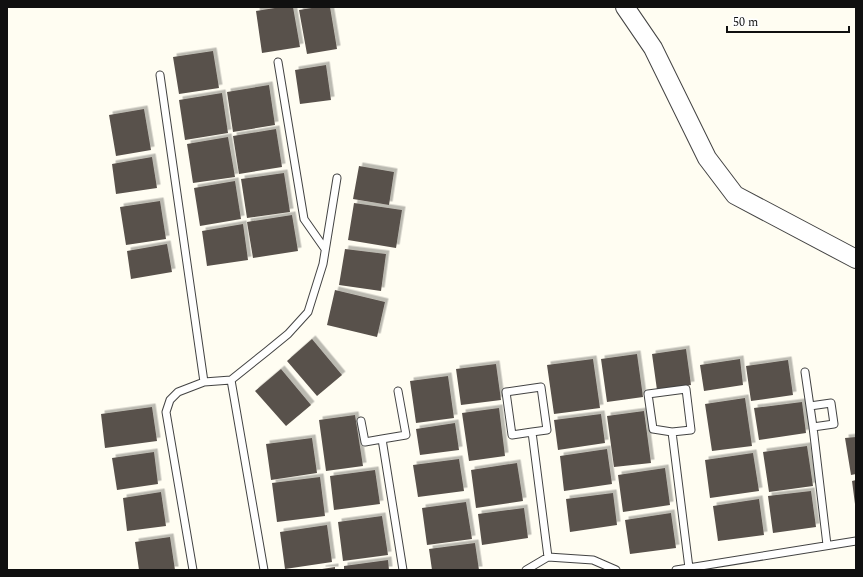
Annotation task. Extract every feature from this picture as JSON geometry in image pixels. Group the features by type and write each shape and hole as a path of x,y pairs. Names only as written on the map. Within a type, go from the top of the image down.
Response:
{"street":[{"path":"625,7 654,48 706,158 735,195 856,259"}],"lane":[{"path":"278,62 304,219 325,249"},
{"path":"160,75 204,382"},
{"path":"193,570 166,412 170,400 178,392 204,382 231,380 288,334 308,312 323,264 337,178"},
{"path":"806,372 827,546"},
{"path":"231,380 264,570"},
{"path":"541,387 547,430 532,432 512,434 506,392 541,387"},
{"path":"686,389 692,430 672,432 653,429 648,394 686,389"},
{"path":"361,421 365,442 406,435 398,391"},
{"path":"810,406 831,403 834,424 813,427"},
{"path":"532,432 548,557"},
{"path":"672,432 689,568"},
{"path":"382,439 403,570"},
{"path":"676,570 856,541"},
{"path":"526,570 548,557 592,560 616,570"}],"building":[{"path":"281,7 293,7 300,47 262,53 256,11"},
{"path":"330,7 337,49 307,54 299,10"},
{"path":"213,51 219,88 179,94 173,57"},
{"path":"326,65 331,100 300,104 295,70"},
{"path":"269,85 275,125 233,132 227,92"},
{"path":"222,93 228,133 185,140 179,100"},
{"path":"144,109 151,150 116,156 109,115"},
{"path":"276,129 282,167 239,174 233,136"},
{"path":"228,137 235,177 193,183 187,144"},
{"path":"152,157 157,188 116,194 112,164"},
{"path":"359,166 394,172 389,205 353,199"},
{"path":"284,173 290,212 247,218 241,179"},
{"path":"235,181 241,219 200,226 194,188"},
{"path":"160,201 166,239 126,245 120,207"},
{"path":"354,203 402,210 396,248 348,240"},
{"path":"292,215 298,251 253,258 247,222"},
{"path":"243,224 248,260 207,266 202,231"},
{"path":"167,244 172,272 131,279 127,251"},
{"path":"345,249 386,254 381,291 339,285"},
{"path":"335,290 385,302 377,337 327,325"},
{"path":"312,339 342,375 317,396 287,361"},
{"path":"686,349 691,385 657,390 652,354"},
{"path":"637,354 643,397 607,402 601,359"},
{"path":"593,359 600,408 554,414 547,365"},
{"path":"740,359 743,385 704,391 700,365"},
{"path":"788,360 793,395 751,401 746,366"},
{"path":"496,364 501,400 461,405 456,369"},
{"path":"281,369 311,405 286,426 255,391"},
{"path":"448,376 454,418 416,423 410,381"},
{"path":"745,398 752,446 712,451 705,404"},
{"path":"802,402 806,433 759,440 754,408"},
{"path":"152,407 157,441 105,448 101,414"},
{"path":"499,408 505,456 469,461 462,413"},
{"path":"644,411 651,463 614,467 607,416"},
{"path":"601,414 605,443 558,450 554,420"},
{"path":"355,415 363,466 326,471 319,420"},
{"path":"455,423 459,450 420,455 416,429"},
{"path":"856,437 856,474 851,475 845,438"},
{"path":"312,438 317,473 271,480 266,444"},
{"path":"807,446 813,486 769,492 763,452"},
{"path":"607,449 612,484 564,491 560,456"},
{"path":"154,452 158,484 117,490 112,458"},
{"path":"753,453 759,491 710,498 705,460"},
{"path":"459,459 464,491 418,497 413,465"},
{"path":"517,463 523,501 476,508 471,470"},
{"path":"665,468 670,505 623,512 618,475"},
{"path":"375,470 380,504 334,510 330,476"},
{"path":"320,477 325,516 277,522 272,483"},
{"path":"856,480 856,504 855,504 852,481"},
{"path":"811,491 816,527 773,533 768,496"},
{"path":"161,492 166,526 127,531 123,498"},
{"path":"613,493 617,525 570,532 566,499"},
{"path":"759,499 764,535 718,541 713,506"},
{"path":"466,502 472,539 427,545 422,508"},
{"path":"524,508 528,538 482,545 478,514"},
{"path":"671,513 676,548 630,554 625,520"},
{"path":"382,516 388,555 343,561 338,522"},
{"path":"327,525 332,562 285,569 280,532"},
{"path":"170,537 175,570 139,570 135,542"},
{"path":"475,543 479,570 432,570 429,549"},
{"path":"388,560 389,570 344,570 344,566"},
{"path":"335,567 335,570 322,570 322,569"}]}
